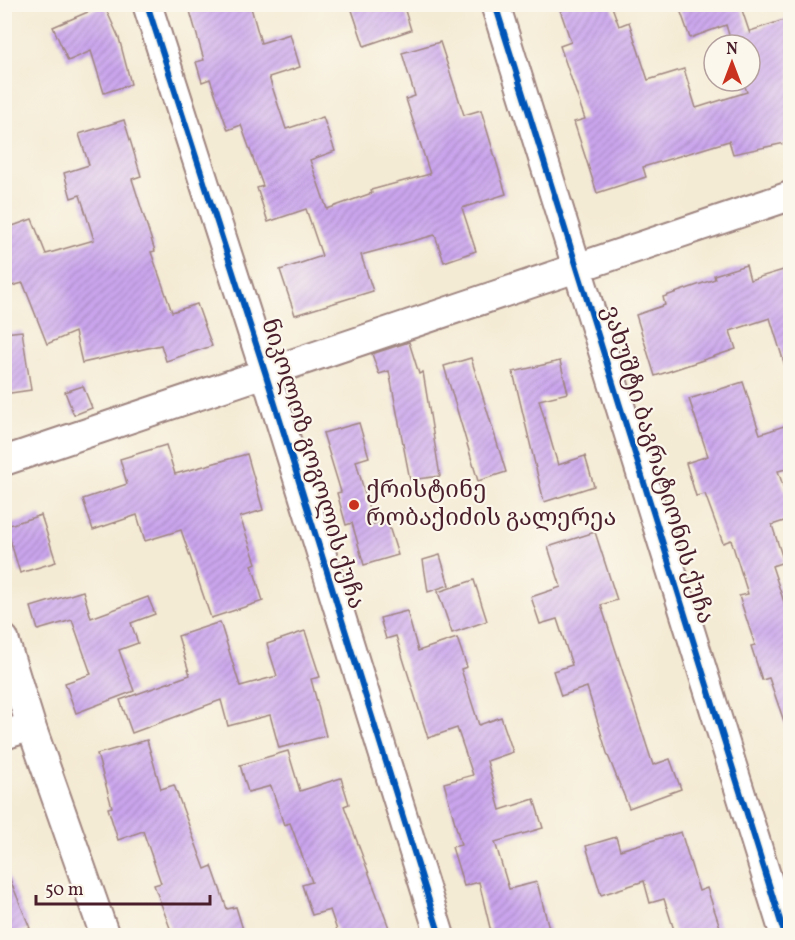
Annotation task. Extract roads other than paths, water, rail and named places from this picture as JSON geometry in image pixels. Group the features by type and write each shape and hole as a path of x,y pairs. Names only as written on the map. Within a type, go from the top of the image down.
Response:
{"street":[{"name":"ნიკოლოზ გოგოლის ქუჩა","path":"147,4 265,372 440,936"},
{"name":"ვახუშტი ბაგრატიონის ქუჩა","path":"495,4 785,936"},
{"path":"4,461 790,196"},
{"path":"4,639 31,726 105,936"},
{"path":"4,735 31,726"}],"place":[{"name":"ქრისტინე რობაქიძის გალერეა","path":"354,505"}]}
